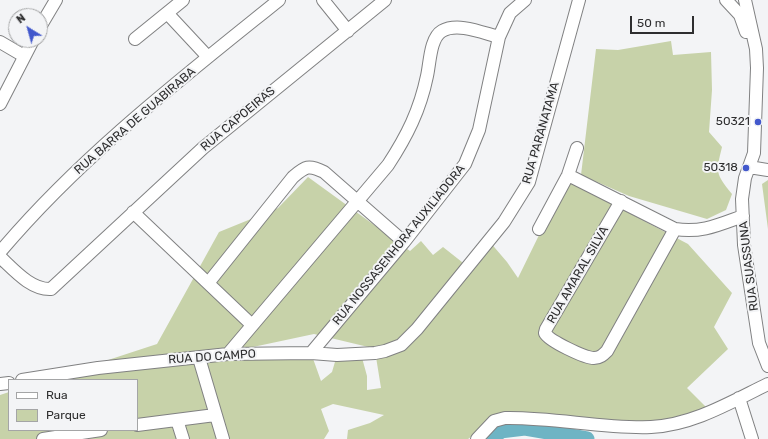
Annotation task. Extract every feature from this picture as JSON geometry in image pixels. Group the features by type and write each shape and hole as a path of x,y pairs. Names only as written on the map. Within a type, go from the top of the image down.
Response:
{"street":[{"path":"48,14 56,0"},
{"path":"135,39 182,0"},
{"name":"RUA BARRA DE GUABIRABA","path":"0,252 29,218 102,148 208,57 279,0"},
{"path":"323,0 348,31"},
{"name":"RUA CAPOEIRAS","path":"0,257 20,275 42,289 51,289 203,148 385,0"},
{"name":"RUA NOSSASENHORA AUXILIADORA","path":"311,352 404,242 453,180 471,151 481,123 499,37 510,13 526,0"},
{"name":"RUA PARANATAMA","path":"401,344 417,329 504,222 529,182 578,0"},
{"path":"726,0 740,15 757,68"},
{"name":"RUA SUASSUNA","path":"745,0 756,49 757,68 756,134 754,153 749,167 742,199 742,216 744,245 759,343 768,366"},
{"path":"167,14 208,57"},
{"path":"228,354 252,324 358,202 388,165 405,140 423,98 436,36 440,32 454,27 499,37"},
{"path":"0,42 24,56"},
{"path":"0,104 28,48"},
{"path":"539,229 568,175 577,148"},
{"path":"209,282 293,178 307,167 314,167 324,172 404,242"},
{"path":"749,167 768,170"},
{"path":"568,175 675,228 690,231 703,230 742,216"},
{"name":"RUA AMARAL SILVA","path":"621,201 546,329 546,336 550,339 593,358 602,356 608,351 675,228"},
{"path":"133,212 252,324"},
{"name":"RUA DO CAMPO","path":"28,379 98,368 228,354 311,352 338,356 385,351 401,344"},
{"path":"199,358 223,439"},
{"path":"477,439 494,421 505,418 629,427 653,427 689,420 716,410 768,384"},
{"path":"740,398 752,439"},
{"path":"138,425 215,415"},
{"path":"177,420 182,439"},
{"path":"43,439 95,431"}],"green space":[{"path":"671,41 673,55 711,52 712,90 709,132 722,147 718,172 722,181 732,194 726,210 707,219 629,196 581,175 596,49 618,50"},
{"path":"308,177 410,251 421,241 433,255 443,247 467,266 489,241 507,262 518,278 566,180 688,244 732,293 714,327 728,349 687,388 711,412 657,426 494,421 468,439 347,439 348,430 370,423 384,415 333,404 321,409 329,431 324,439 0,439 0,395 8,392 8,431 138,431 138,379 50,379 157,344 219,232 278,208","holes":["314,334 385,351 376,357 381,388 367,390 367,376 361,354 337,355 332,372 321,381 311,353 206,357"]},
{"path":"768,180 768,229 762,184"}],"waterway":[{"path":"494,439 500,431 525,428 587,439"}],"place":[{"name":"50321","path":"758,122"},
{"name":"50318","path":"746,168"}]}
